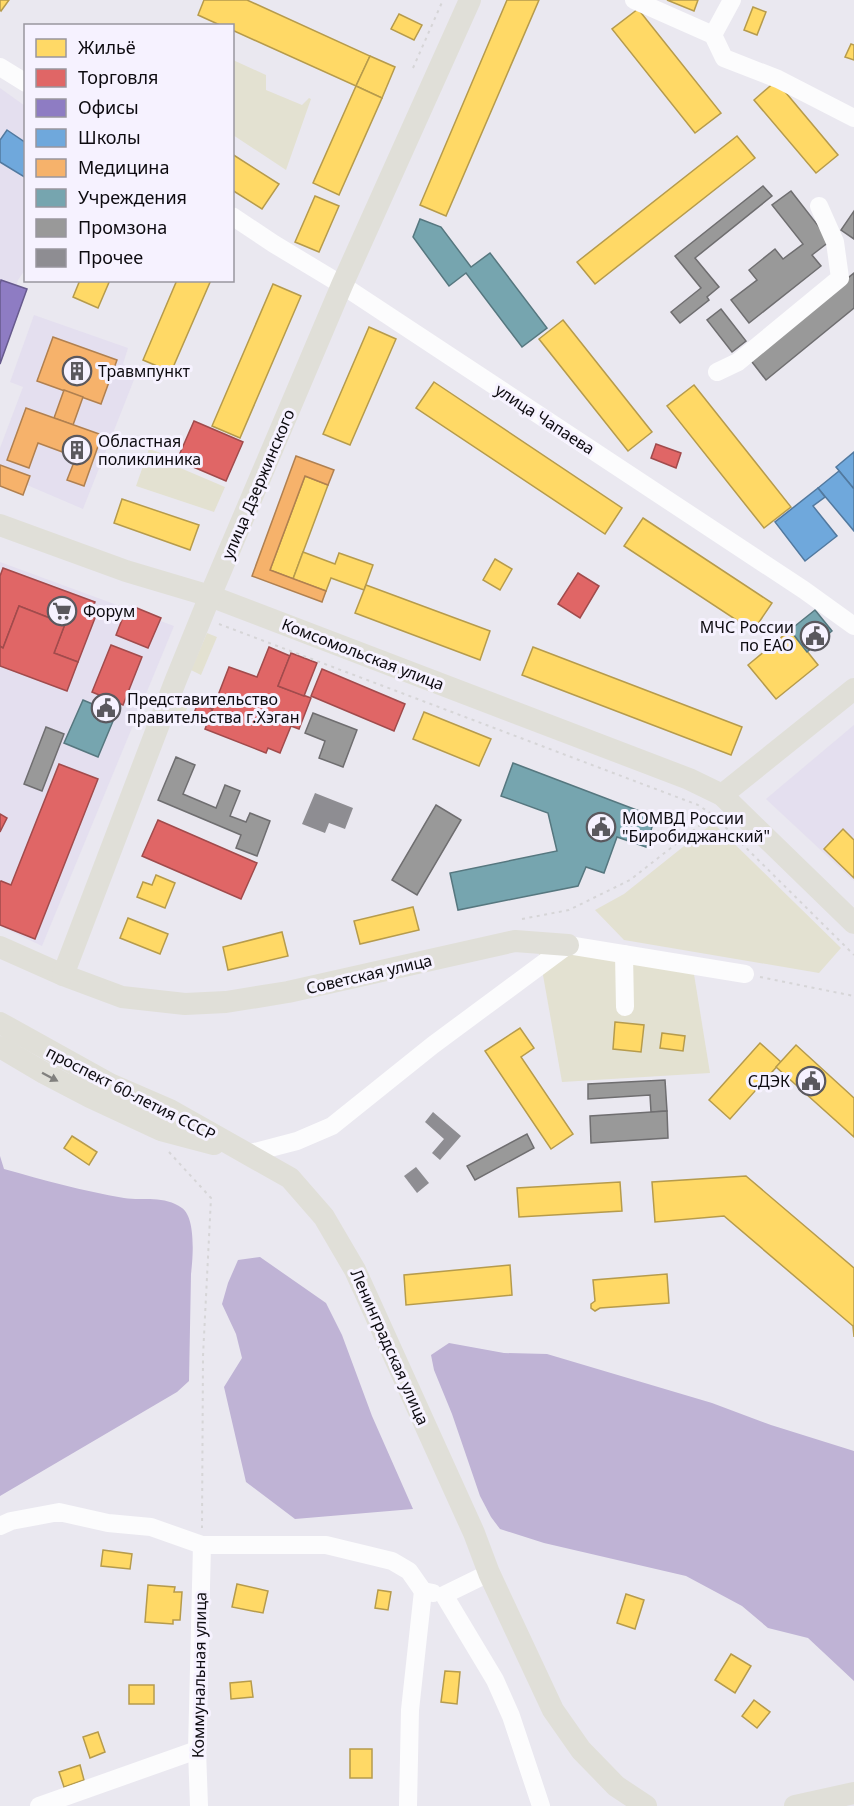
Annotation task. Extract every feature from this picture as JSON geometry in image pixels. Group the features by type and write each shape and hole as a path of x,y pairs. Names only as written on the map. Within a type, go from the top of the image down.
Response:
{"main road":[{"name":"улица Дзержинского","path":"63,975 210,596 342,285 470,0"},
{"name":"Комсомольская улица","path":"0,525 126,571 210,596 689,779 717,805"},
{"path":"854,689 717,805 854,923"},
{"name":"Советская улица","path":"0,947 63,975 122,997 186,1004 226,1002 288,992 514,941 568,945"},
{"name":"проспект 60-летия СССР","path":"6,1039 170,1110 247,1154"},
{"name":"Ленинградская улица","path":"247,1154 290,1178 324,1217 356,1270 474,1533 489,1572 553,1710 581,1750 616,1786 646,1806"},
{"path":"795,1806 854,1793"}],"street":[{"path":"634,0 713,35 724,58 778,79 854,118"},
{"path":"713,35 730,3"},
{"path":"0,67 24,82"},
{"path":"717,372 738,362 840,278 835,243 819,206"},
{"name":"улица Чапаева","path":"234,217 342,285 854,626"},
{"path":"247,1154 297,1141 332,1126 433,1045 568,945"},
{"name":"Советская улица","path":"568,945 745,974"},
{"path":"624,954 625,1007"},
{"path":"0,1526 11,1521 59,1512 108,1523 151,1527 202,1545 326,1545 392,1561 409,1571 423,1591 410,1710 408,1806"},
{"name":"Коммунальная улица","path":"199,1806 197,1750 202,1545"},
{"path":"423,1591 444,1595 489,1572"},
{"path":"444,1595 495,1680 511,1716 541,1806"},
{"path":"39,1806 197,1750"}],"path":[{"path":"413,68 443,0"},
{"path":"219,624 698,805 717,805 854,955"},
{"path":"522,919 569,910 630,880 717,805"},
{"path":"745,974 854,996"},
{"path":"169,1152 211,1198 203,1356 202,1545"}],"shaded area":[{"path":"234,60 266,75 266,90 302,105 309,98 311,99 286,170 234,136"},
{"path":"0,88 24,105 24,271 18,280 0,340"},
{"path":"34,315 128,348 123,364 137,372 83,509 27,485 30,476 0,465 0,448 23,387 10,382"},
{"path":"149,449 173,457 171,464 225,487 214,512 136,486"},
{"path":"0,562 174,626 42,946 0,926"},
{"path":"207,633 217,637 201,675 191,670"},
{"path":"180,699 190,701 182,720 175,717 174,713"},
{"path":"854,725 854,881 766,799"},
{"path":"713,823 841,948 819,973 624,940 595,910 624,894"},
{"path":"538,947 693,968 710,1073 562,1082"},
{"path":"0,1156 4,1169 33,1177 109,1195 131,1199 161,1200 175,1204 182,1208 190,1220 193,1249 189,1381 177,1392 0,1496"},
{"path":"260,1257 326,1303 342,1335 372,1416 413,1509 295,1519 246,1482 224,1387 242,1358 236,1334 222,1304 238,1260"},
{"path":"449,1343 504,1353 547,1354 712,1403 771,1425 854,1451 854,1681 808,1638 768,1628 742,1606 686,1576 544,1543 500,1529 480,1496 452,1414 434,1370 431,1355"}],"building: Жильё":[{"path":"0,0 9,0 1,11 0,10"},
{"path":"204,0 247,0 370,56 356,86 234,31 234,24 218,24 198,15"},
{"path":"507,0 539,0 446,216 420,205"},
{"path":"667,0 698,0 694,11"},
{"path":"753,7 766,12 757,35 744,30"},
{"path":"638,9 721,113 695,133 612,29"},
{"path":"399,14 422,25 414,40 391,29"},
{"path":"851,44 854,45 854,60 845,57"},
{"path":"370,56 395,67 382,98 356,86"},
{"path":"776,81 838,155 816,173 754,100"},
{"path":"356,86 382,98 339,195 313,183"},
{"path":"737,136 755,158 595,284 577,262"},
{"path":"234,155 279,184 262,209 234,191"},
{"path":"315,196 339,206 319,252 295,242"},
{"path":"79,282 109,282 98,308 73,297"},
{"path":"176,282 210,282 171,372 143,360"},
{"path":"273,284 301,296 240,438 212,426"},
{"path":"563,320 652,432 628,451 539,339"},
{"path":"369,327 396,339 350,445 323,434"},
{"path":"434,382 622,508 605,534 416,408"},
{"path":"694,385 791,507 764,528 667,406"},
{"path":"305,476 328,485 293,579 270,570"},
{"path":"122,499 199,525 190,550 114,523"},
{"path":"643,518 772,603 753,631 624,546"},
{"path":"303,552 335,564 339,553 373,565 364,590 331,578 326,591 293,579"},
{"path":"495,559 512,569 500,590 483,580"},
{"path":"366,585 490,631 480,660 355,613"},
{"path":"790,630 818,665 776,699 748,665"},
{"path":"533,647 742,727 731,755 522,675"},
{"path":"424,712 491,739 479,766 413,739"},
{"path":"843,829 854,840 854,878 824,849"},
{"path":"156,875 175,883 165,908 137,897 143,882 152,885"},
{"path":"413,907 419,930 360,944 354,921"},
{"path":"128,918 168,934 160,954 120,938"},
{"path":"282,932 288,956 228,970 223,947"},
{"path":"615,1022 644,1025 641,1052 613,1049"},
{"path":"520,1028 534,1048 521,1057 573,1134 551,1149 485,1051"},
{"path":"662,1033 685,1036 683,1051 660,1048"},
{"path":"760,1043 781,1062 730,1119 709,1100"},
{"path":"796,1045 854,1098 854,1137 776,1067"},
{"path":"72,1136 97,1152 89,1165 64,1148"},
{"path":"746,1176 854,1268 854,1337 853,1326 724,1216 655,1222 652,1182"},
{"path":"620,1182 622,1211 519,1217 517,1188"},
{"path":"510,1265 512,1295 406,1305 404,1275"},
{"path":"667,1274 669,1303 600,1308 595,1311 591,1308 591,1304 595,1301 593,1280"},
{"path":"103,1550 132,1554 130,1569 101,1566"},
{"path":"237,1584 268,1591 263,1613 232,1607"},
{"path":"148,1585 175,1587 174,1592 182,1592 180,1620 173,1620 173,1624 145,1622"},
{"path":"378,1590 391,1592 388,1610 375,1608"},
{"path":"626,1594 644,1600 635,1629 617,1623"},
{"path":"731,1654 751,1666 735,1693 715,1680"},
{"path":"445,1671 460,1672 457,1704 441,1702"},
{"path":"251,1681 253,1697 231,1699 230,1683"},
{"path":"129,1685 154,1685 154,1704 129,1704"},
{"path":"754,1700 770,1712 757,1728 742,1716"},
{"path":"98,1732 105,1752 90,1758 83,1737"},
{"path":"350,1749 372,1749 372,1778 350,1778"},
{"path":"80,1765 84,1780 64,1787 59,1772"}],"building: Торговля":[{"path":"194,421 243,442 226,481 177,460"},
{"path":"656,444 681,453 676,468 651,458"},
{"name":"Форум","path":"3,568 95,602 90,616 95,618 78,662 54,653 65,624 19,606 3,648 0,646 0,576"},
{"path":"578,573 599,586 580,618 558,604"},
{"path":"19,606 65,624 54,653 78,662 67,691 0,666 0,646 3,648"},
{"path":"132,606 161,618 148,648 116,635 125,612 128,613"},
{"path":"111,645 142,657 123,705 92,692"},
{"path":"269,647 290,656 278,686 311,698 299,729 291,726 280,753 268,748 266,753 205,729 229,667 257,677"},
{"path":"291,653 317,663 304,696 278,686"},
{"path":"322,669 405,704 394,731 311,696"},
{"path":"198,703 212,709 206,724 192,718"},
{"path":"59,764 98,779 35,939 0,925 0,882 11,885"},
{"path":"0,814 7,818 0,832"},
{"path":"158,820 257,863 241,899 142,856"}],"building: Офисы":[{"path":"1,280 27,289 0,364 0,284"}],"building: Школы":[{"path":"7,130 24,142 24,177 0,162 0,140"},
{"path":"854,452 854,489 836,467"},
{"path":"839,471 854,489 854,531 818,488"},
{"path":"818,488 825,497 813,506 837,536 805,561 775,522"}],"building: Медицина":[{"name":"Травмпункт","path":"53,337 117,360 101,404 37,381"},
{"path":"64,390 83,397 73,425 54,418"},
{"name":"Областная поликлиника","path":"26,408 102,435 84,486 67,480 76,457 38,443 29,468 7,460"},
{"path":"296,456 334,470 328,485 305,476 270,570 326,591 322,602 252,576"},
{"path":"0,465 30,476 23,495 0,486"}],"building: Учреждения":[{"path":"420,219 441,227 471,267 490,253 547,328 522,347 466,273 449,286 413,237"},
{"path":"815,610 832,631 807,652 790,630"},
{"path":"83,700 116,714 98,757 64,743"},
{"name":"МОМВД России \"Биробиджанский\"","path":"513,763 655,817 646,847 617,837 604,873 586,867 578,886 458,910 450,873 557,851 548,813 501,796"}],"building: Промзона":[{"path":"763,186 772,196 695,258 719,287 707,297 709,300 680,323 671,312 701,288 675,256"},
{"path":"791,191 830,241 812,255 821,266 749,323 731,300 757,280 749,270 775,249 783,259 803,244 772,205"},
{"path":"854,211 854,239 841,230"},
{"path":"854,273 854,308 766,380 749,358"},
{"path":"721,309 746,341 732,352 707,320"},
{"path":"313,713 357,730 343,767 319,758 325,741 305,733"},
{"path":"46,727 64,734 42,791 24,784"},
{"path":"176,757 195,765 183,794 216,808 225,785 240,791 230,816 246,822 250,813 270,821 257,856 236,848 241,835 158,800"},
{"path":"436,805 461,820 417,895 392,880"},
{"path":"665,1080 667,1111 651,1112 650,1095 588,1099 588,1084"},
{"path":"667,1111 668,1138 591,1143 590,1116"},
{"path":"527,1134 534,1148 475,1180 467,1166"}],"building: Прочее":[{"path":"315,793 353,808 345,829 329,823 325,833 302,824"},
{"path":"433,1112 461,1136 440,1160 432,1153 444,1139 425,1122"},
{"path":"416,1167 429,1183 417,1193 404,1176"}],"place":[{"name":"Травмпункт","path":"77,371"},
{"name":"Областная поликлиника","path":"77,450"},
{"name":"Форум","path":"62,611"},
{"name":"МЧС России по ЕАО","path":"815,636"},
{"name":"Представительство правительства г.Хэган","path":"106,708"},
{"name":"МОМВД России \"Биробиджанский\"","path":"601,827"},
{"name":"СДЭК","path":"811,1081"}]}
